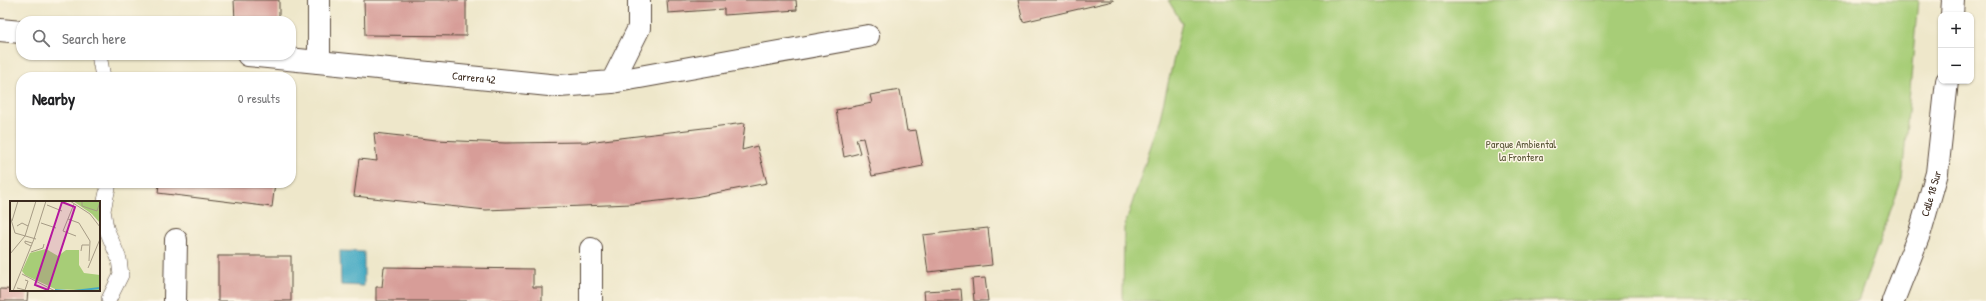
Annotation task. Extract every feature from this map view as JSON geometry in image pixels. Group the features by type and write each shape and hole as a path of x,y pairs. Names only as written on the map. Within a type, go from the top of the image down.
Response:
{"street":[{"path":"319,0 320,62"},
{"path":"612,82 639,28 639,0"},
{"path":"1952,12 1953,0"},
{"path":"0,30 16,32"},
{"name":"Carrera 42","path":"296,60 559,86 612,82 868,36"},
{"name":"Calle 18 Sur","path":"1893,301 1920,232 1937,173 1947,84"},
{"path":"175,301 176,240"},
{"path":"591,249 591,301"}],"lane":[{"path":"100,60 102,72"},
{"path":"108,188 103,210 106,228 119,259 121,275 109,299"}],"green space":[{"name":"Parque Ambiental la Frontera","path":"1168,0 1918,0 1902,179 1858,301 1123,301 1124,228 1160,118 1182,23"}],"water":[{"path":"340,251 364,252 364,286 341,285"}],"building":[{"path":"234,0 279,0 279,16 235,16"},
{"path":"364,0 466,0 466,36 365,35"},
{"path":"667,0 796,0 797,10 724,15 724,9 668,13"},
{"path":"1018,0 1113,0 1113,1 1023,22"},
{"path":"900,90 907,131 916,130 923,166 872,176 863,138 856,139 860,153 844,157 836,110 872,103 870,95"},
{"path":"745,123 742,150 757,146 767,183 695,197 631,204 486,210 354,196 359,159 377,161 374,133 437,140 505,143 587,142"},
{"path":"158,188 274,188 272,207 158,193"},
{"path":"988,228 992,265 928,272 923,235"},
{"path":"218,256 291,256 291,301 218,301"},
{"path":"384,267 533,269 533,287 542,287 542,301 376,301 376,287 382,287"},
{"path":"985,278 988,301 974,301 972,279"},
{"path":"0,289 10,289 10,291 28,291 27,301 0,301"},
{"path":"961,289 962,301 925,301 924,291"}]}
